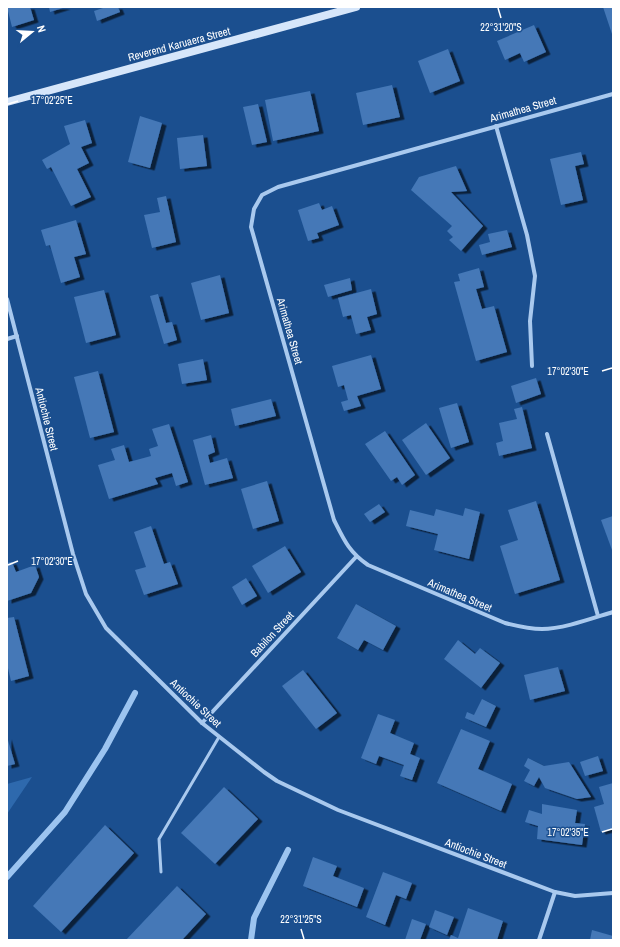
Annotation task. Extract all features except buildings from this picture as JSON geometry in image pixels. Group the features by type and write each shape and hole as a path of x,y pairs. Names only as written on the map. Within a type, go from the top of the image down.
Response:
{"street":[{"name":"Reverend Karuaera Street","path":"7,102 356,7"},
{"name":"Arimathea Street","path":"613,94 278,187 262,194 254,209 251,227 334,520 345,542 356,557 368,565 505,623 526,628 544,629 559,627 613,612"},
{"path":"496,126 527,235 535,276 530,321 532,366"},
{"name":"Antiochie Street","path":"7,299 73,554 86,594 106,628 202,723 277,781 338,810 555,892 575,896 613,893"},
{"path":"7,339 16,336"},
{"path":"547,434 598,616"},
{"name":"Babilon Street","path":"202,723 356,557"},
{"path":"538,940 555,892"}],"lane":[{"path":"161,872 159,839 219,737"}],"shaded area":[{"path":"32,777 7,814 7,784"}],"waterway":[{"path":"7,877 65,812 105,749 135,693"},
{"path":"251,940 254,918 288,850"}]}
